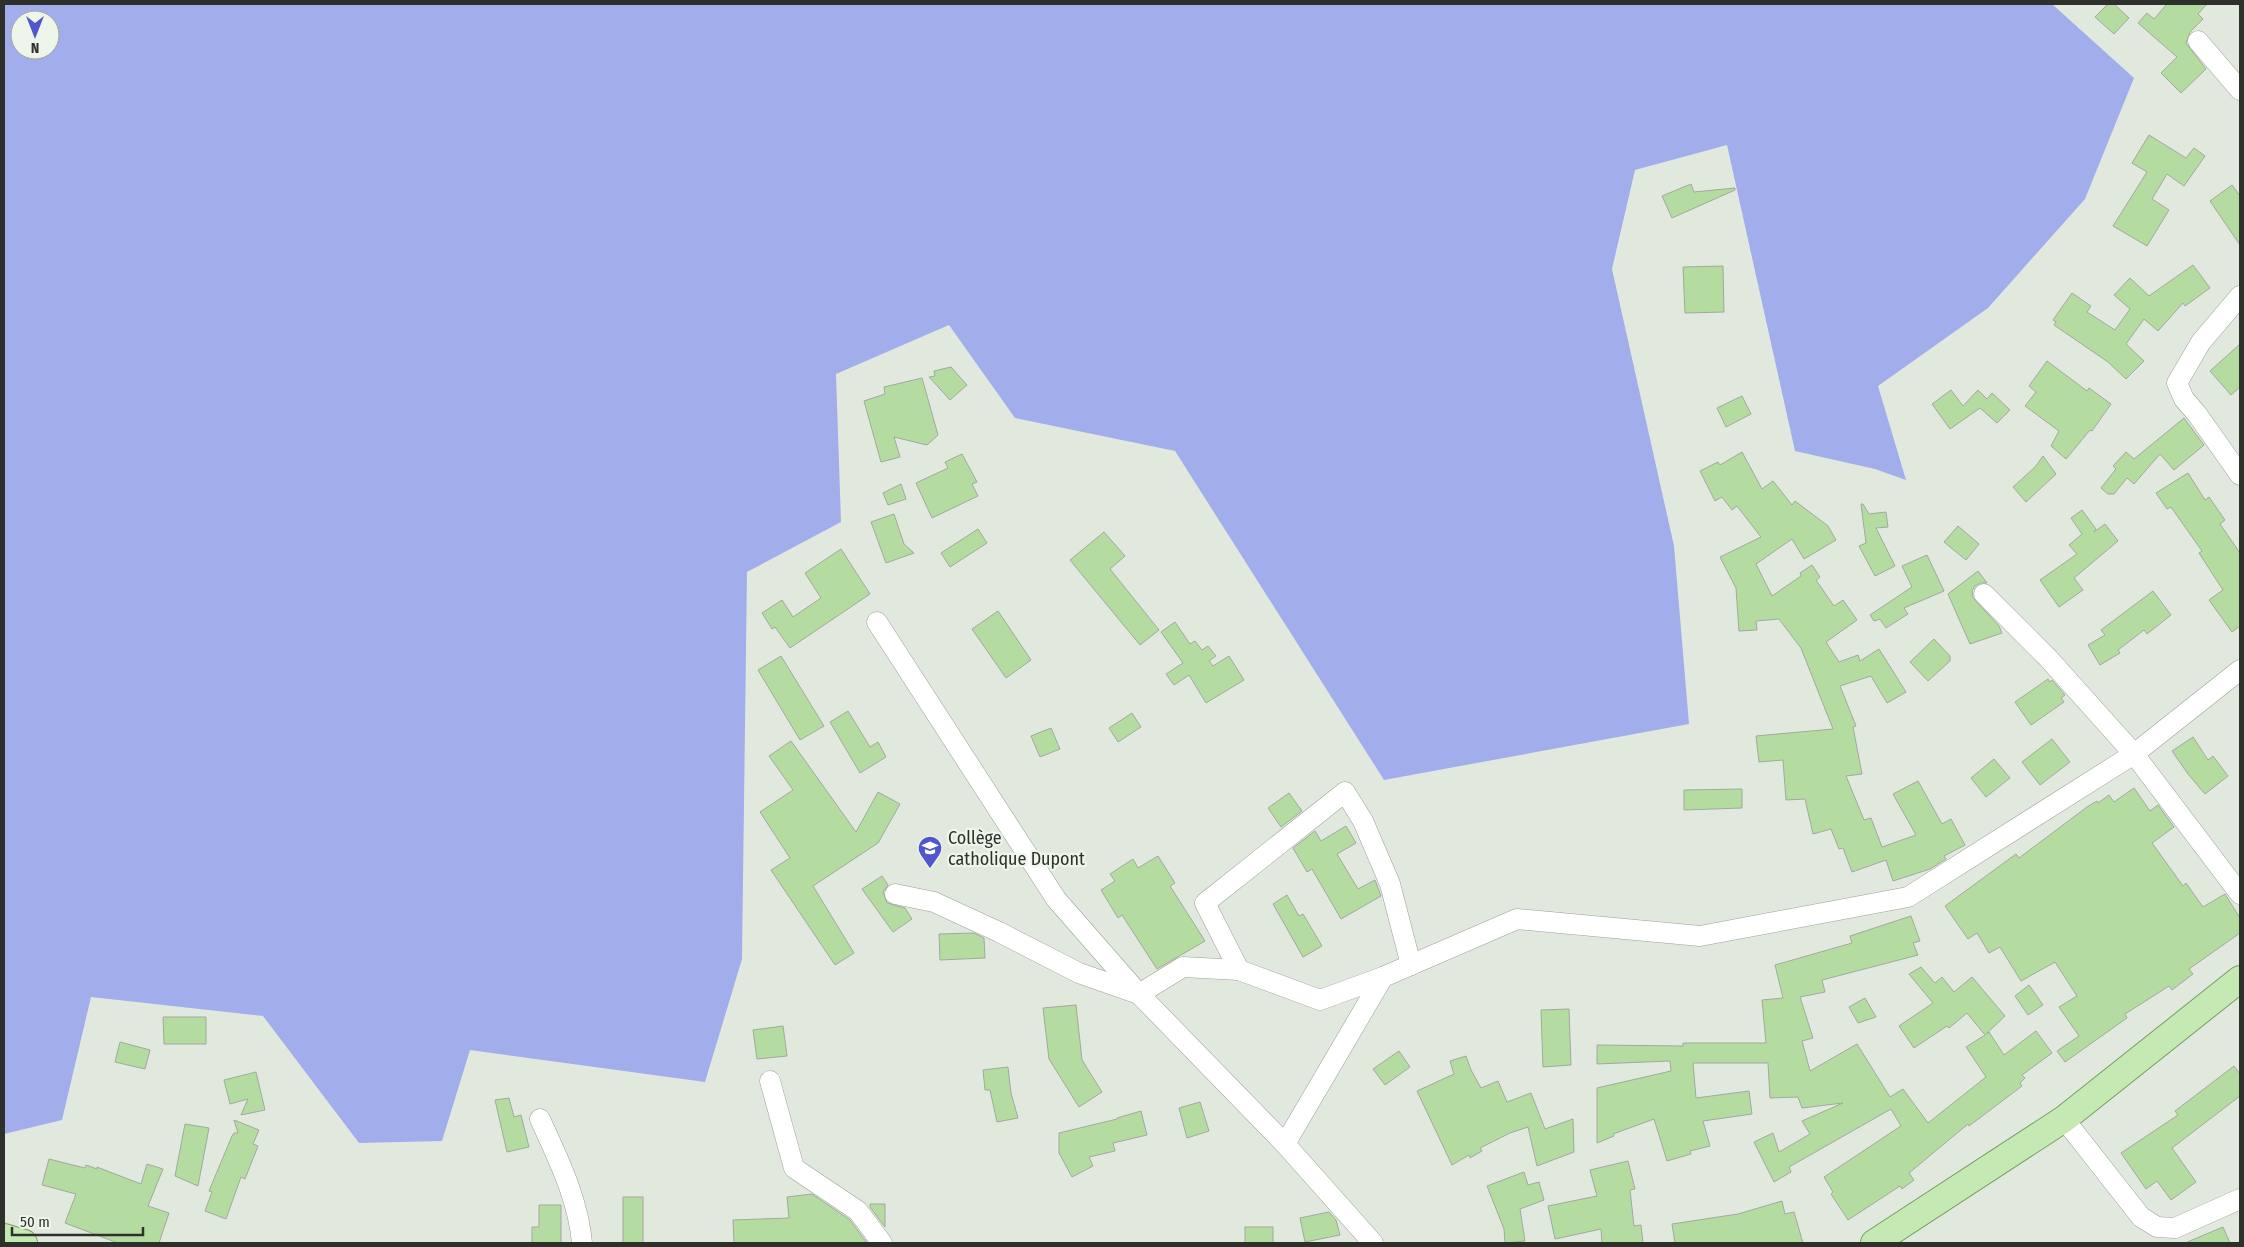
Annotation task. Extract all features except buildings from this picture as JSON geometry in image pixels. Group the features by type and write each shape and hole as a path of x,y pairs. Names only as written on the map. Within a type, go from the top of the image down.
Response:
{"main road":[{"path":"1874,1243 2064,1119 2240,980"},
{"path":"4,1236 24,1243"}],"street":[{"path":"2198,41 2240,90"},
{"path":"2240,296 2201,342 2177,383 2184,400 2197,414 2240,475"},
{"path":"1984,594 2048,658 2134,754 2240,894"},
{"path":"876,622 1056,899 1139,994 1284,1144 1373,1243"},
{"path":"1139,994 1183,967 1239,970 1320,1000 1383,977 1517,919 1700,936 1908,897 2134,754 2240,670"},
{"path":"1239,970 1205,903 1345,792 1363,821 1390,884 1411,965"},
{"path":"895,894 934,902 999,932 1079,973 1139,994"},
{"path":"1284,1144 1383,977"},
{"path":"770,1081 794,1168 858,1211 882,1243"},
{"path":"540,1119 571,1189 581,1228 582,1243"},
{"path":"2064,1119 2141,1217 2157,1227 2175,1228 2240,1200"}],"shaded area":[{"path":"4,4 2052,4 2134,78 2085,199 1988,308 1878,386 1906,480 1875,469 1795,451 1727,145 1635,170 1612,269 1674,546 1689,724 1384,780 1175,451 1015,418 949,325 836,374 841,522 747,572 742,959 705,1082 470,1050 442,1141 359,1143 263,1016 91,997 62,1120 4,1134"}],"place":[{"name":"Collège catholique Dupont","path":"930,869"}]}
